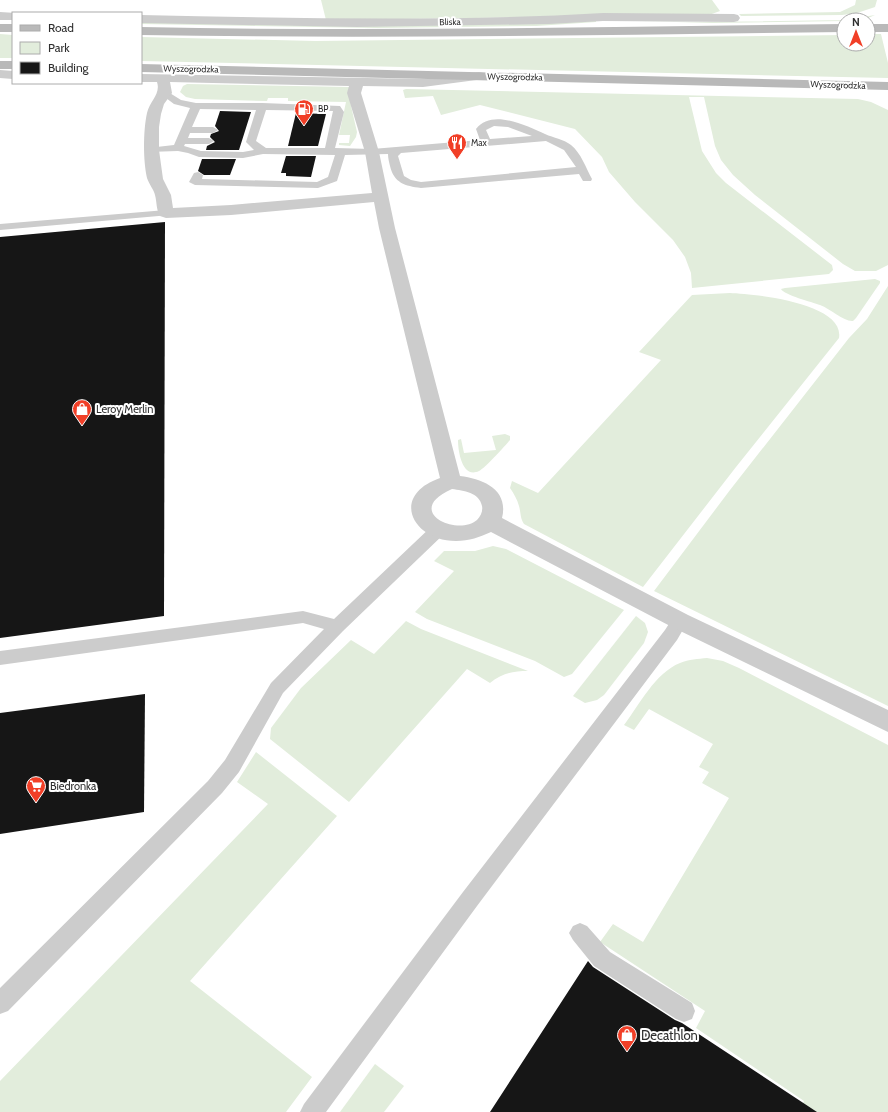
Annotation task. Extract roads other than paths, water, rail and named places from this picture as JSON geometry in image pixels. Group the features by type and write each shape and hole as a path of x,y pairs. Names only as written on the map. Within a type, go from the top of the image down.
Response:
{"main road":[{"path":"0,28 12,28"},
{"path":"142,31 289,34 398,34 836,28"},
{"path":"876,28 888,28"},
{"path":"0,65 12,65"},
{"name":"Wyszogrodzka","path":"142,68 888,86"}],"street":[{"name":"Bliska","path":"142,19 357,23 549,20 603,17 734,18 721,4"},
{"path":"0,16 12,16"},
{"path":"0,74 12,74"},
{"path":"142,78 423,83 480,76"},
{"path":"162,78 165,93 157,103 154,114 152,127 152,150 155,179 163,195 166,213 232,210 381,197"},
{"path":"359,82 355,86 354,93 372,152 387,228 451,482"},
{"path":"451,482 472,484 488,493 492,500 494,507 493,514 489,521 482,527 461,533 439,529 430,524 424,518 421,510 422,502 432,489 451,482"},
{"path":"489,521 680,621 888,722"}],"lane":[{"path":"165,93 178,102 196,106 336,108 339,112 329,152"},
{"path":"180,144 196,106"},
{"path":"262,106 254,131 247,142 263,151"},
{"path":"190,119 204,119"},
{"path":"244,120 258,120"},
{"path":"398,150 393,156 398,177 408,184 421,185 584,175 565,145 504,122 492,122 484,125 481,129 486,143"},
{"path":"186,130 213,130"},
{"path":"240,131 254,131"},
{"path":"180,144 199,154 243,155 263,151 372,152 546,138"},
{"path":"152,150 180,144 209,142"},
{"path":"206,154 195,182 318,185 333,179 341,152"},
{"path":"0,227 166,213"},
{"path":"0,1003 215,787 232,766 277,688 337,626 439,529"},
{"path":"0,658 303,618 337,626"},
{"path":"312,1112 470,899 671,635 680,621"},
{"path":"580,933 602,959 684,1010"}],"place":[{"name":"BP","path":"304,126"},
{"name":"Max","path":"457,160"},
{"name":"Leroy Merlin","path":"82,426"},
{"name":"Biedronka","path":"36,803"},
{"name":"Decathlon","path":"627,1052"}]}
